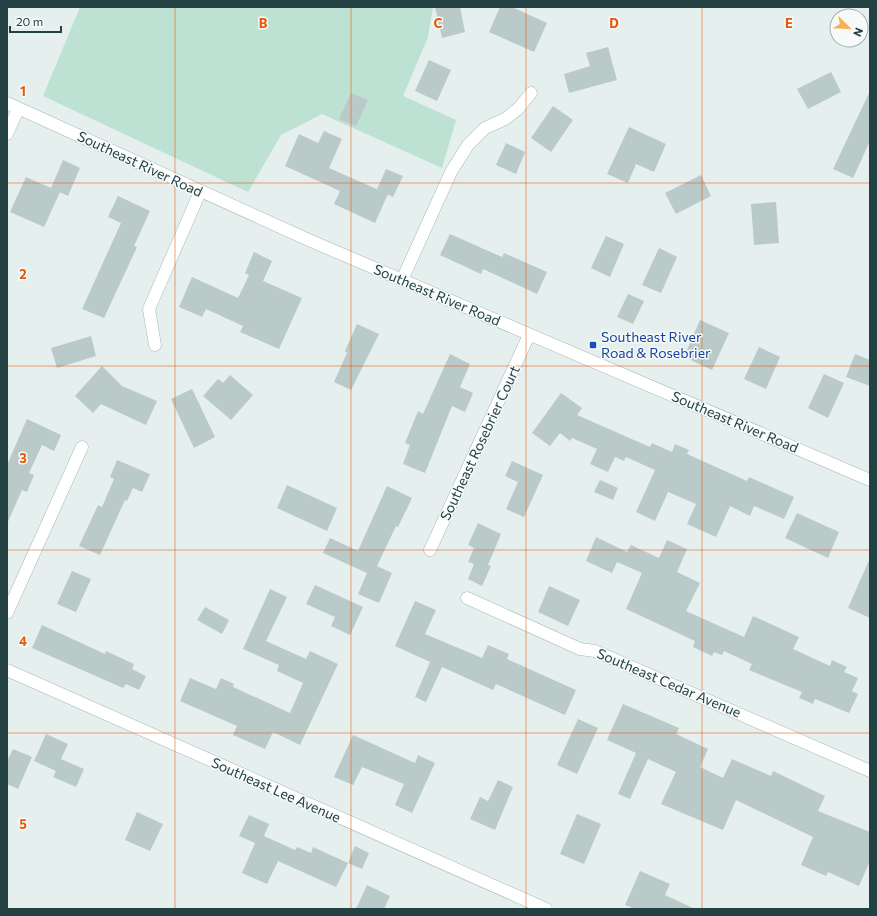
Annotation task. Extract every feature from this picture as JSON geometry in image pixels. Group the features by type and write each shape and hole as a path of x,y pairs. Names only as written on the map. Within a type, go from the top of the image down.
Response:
{"street":[{"path":"402,280 451,172 468,145 486,128 505,119 518,109 531,93"},
{"name":"Southeast River Road","path":"7,103 200,192 529,335 870,480"},
{"path":"7,134 18,109"},
{"path":"156,345 149,309 200,192"},
{"name":"Southeast Rosebrier Court","path":"430,550 529,335"},
{"path":"7,613 82,447"},
{"name":"Southeast Cedar Avenue","path":"467,598 580,649 595,651 870,771"},
{"name":"Southeast Lee Avenue","path":"7,670 546,909"}],"green space":[{"path":"80,7 433,7 428,37 403,96 456,120 442,168 322,114 281,135 248,192 43,96"}],"building":[{"path":"435,7 460,7 465,32 442,38"},
{"path":"500,7 512,7 547,23 534,52 489,32"},
{"path":"608,47 617,80 569,93 564,74 590,66 586,53"},
{"path":"429,60 451,70 437,101 415,91"},
{"path":"831,72 841,92 808,109 797,89"},
{"path":"870,91 870,141 853,178 833,169"},
{"path":"351,93 368,100 356,126 339,119"},
{"path":"553,106 573,120 551,152 531,138"},
{"path":"629,127 666,144 654,172 636,164 628,183 607,174"},
{"path":"324,131 342,139 329,168 388,194 375,223 334,204 340,191 285,166 299,134 318,143"},
{"path":"506,143 525,152 516,174 496,165"},
{"path":"63,160 80,168 68,196 51,188"},
{"path":"386,169 403,176 393,197 377,189"},
{"path":"701,175 711,196 676,214 665,193"},
{"path":"26,177 60,192 44,227 10,212"},
{"path":"118,196 150,211 134,246 137,247 104,318 82,309 121,223 108,217"},
{"path":"776,202 779,243 754,245 751,204"},
{"path":"450,234 502,257 504,253 547,272 537,294 483,269 481,274 440,255"},
{"path":"606,236 624,244 610,277 591,268"},
{"path":"659,248 677,257 661,293 642,285"},
{"path":"254,252 272,261 263,281 302,298 279,349 240,332 243,326 206,309 202,317 179,307 192,277 238,298 249,275 245,273"},
{"path":"628,294 644,301 633,324 617,317"},
{"path":"700,320 729,333 712,370 684,357"},
{"path":"357,324 379,334 351,390 334,382 347,353 345,351"},
{"path":"91,336 96,356 57,368 51,348"},
{"path":"759,347 780,357 766,389 744,379"},
{"path":"450,354 470,364 460,387 473,393 465,412 452,406 425,473 403,464 410,445 405,443 418,411 423,414"},
{"path":"855,354 870,360 870,386 846,377"},
{"path":"102,366 122,386 157,401 146,425 101,404 93,413 75,396"},
{"path":"824,374 844,383 828,418 808,408"},
{"path":"230,375 253,395 231,420 203,396 218,379 223,383"},
{"path":"192,389 215,437 194,448 171,399"},
{"path":"561,393 582,408 577,415 650,447 652,443 672,452 675,444 689,450 687,454 747,481 749,477 794,497 784,519 754,506 750,516 730,506 716,537 687,524 696,504 668,492 655,521 636,512 655,470 626,457 624,461 615,457 608,472 590,464 597,449 572,438 570,441 560,433 550,446 532,433"},
{"path":"27,419 61,435 54,451 42,445 29,473 34,475 27,492 22,490 7,524 7,465"},
{"path":"117,460 150,474 142,492 133,488 127,501 125,500 100,555 79,546 98,505 102,507 114,479 110,477"},
{"path":"512,461 543,475 524,517 506,509 518,482 505,476"},
{"path":"600,480 618,488 613,500 594,492"},
{"path":"287,485 337,508 327,531 277,508"},
{"path":"387,486 412,498 398,527 396,526 377,566 392,573 379,603 358,594 367,573 323,553 330,538 358,551"},
{"path":"797,513 839,532 828,558 785,538"},
{"path":"478,523 501,534 488,565 491,566 482,586 468,579 474,564 468,562 474,548 468,545"},
{"path":"596,537 627,552 631,545 659,558 667,540 687,549 677,572 700,583 686,611 744,637 753,616 799,637 793,649 830,666 832,660 847,667 844,672 858,678 852,691 858,694 849,713 815,699 813,704 799,698 802,692 749,670 752,664 724,651 722,655 714,652 712,656 693,647 695,641 626,609 642,573 617,562 612,573 586,561"},
{"path":"870,558 870,618 848,608"},
{"path":"72,571 91,579 76,612 57,604"},
{"path":"315,585 363,607 350,635 331,626 335,617 306,604"},
{"path":"549,586 580,600 568,626 538,612"},
{"path":"270,589 287,597 266,641 306,659 310,651 338,664 300,745 273,732 265,749 233,735 237,726 180,701 190,678 216,689 221,678 234,684 233,687 290,713 303,683 277,671 279,665 243,649"},
{"path":"415,601 436,610 425,634 482,658 488,645 509,654 507,659 576,690 565,715 496,684 493,690 442,667 426,702 415,697 430,662 395,646"},
{"path":"205,607 229,620 222,634 197,620"},
{"path":"42,625 105,654 106,651 134,664 132,669 146,676 139,690 126,684 123,688 32,648"},
{"path":"623,704 679,728 676,734 708,749 700,767 723,778 732,759 771,776 773,771 825,796 818,811 870,832 870,861 859,886 828,872 826,876 801,865 813,837 736,800 723,830 661,804 676,772 648,759 630,799 618,794 636,753 607,740"},
{"path":"578,719 598,728 577,774 557,765"},
{"path":"46,734 68,744 61,759 84,769 76,787 53,777 56,771 34,761"},
{"path":"353,735 415,763 418,755 435,763 412,813 395,805 404,784 362,767 353,785 334,777"},
{"path":"13,749 32,757 18,789 7,784 7,761"},
{"path":"498,780 513,787 495,830 470,819 480,797 488,801"},
{"path":"137,812 163,824 150,851 125,840"},
{"path":"577,814 601,824 584,864 560,854"},
{"path":"249,815 269,824 264,836 295,850 297,847 311,853 313,847 348,863 336,887 278,861 267,884 242,873 255,843 239,836"},
{"path":"355,846 369,853 362,869 348,863"},
{"path":"640,871 670,884 665,895 695,909 635,909 625,905"},
{"path":"367,885 390,896 384,909 356,909"}],"place":[{"name":"Southeast River Road & Rosebrier","path":"593,345"}]}
